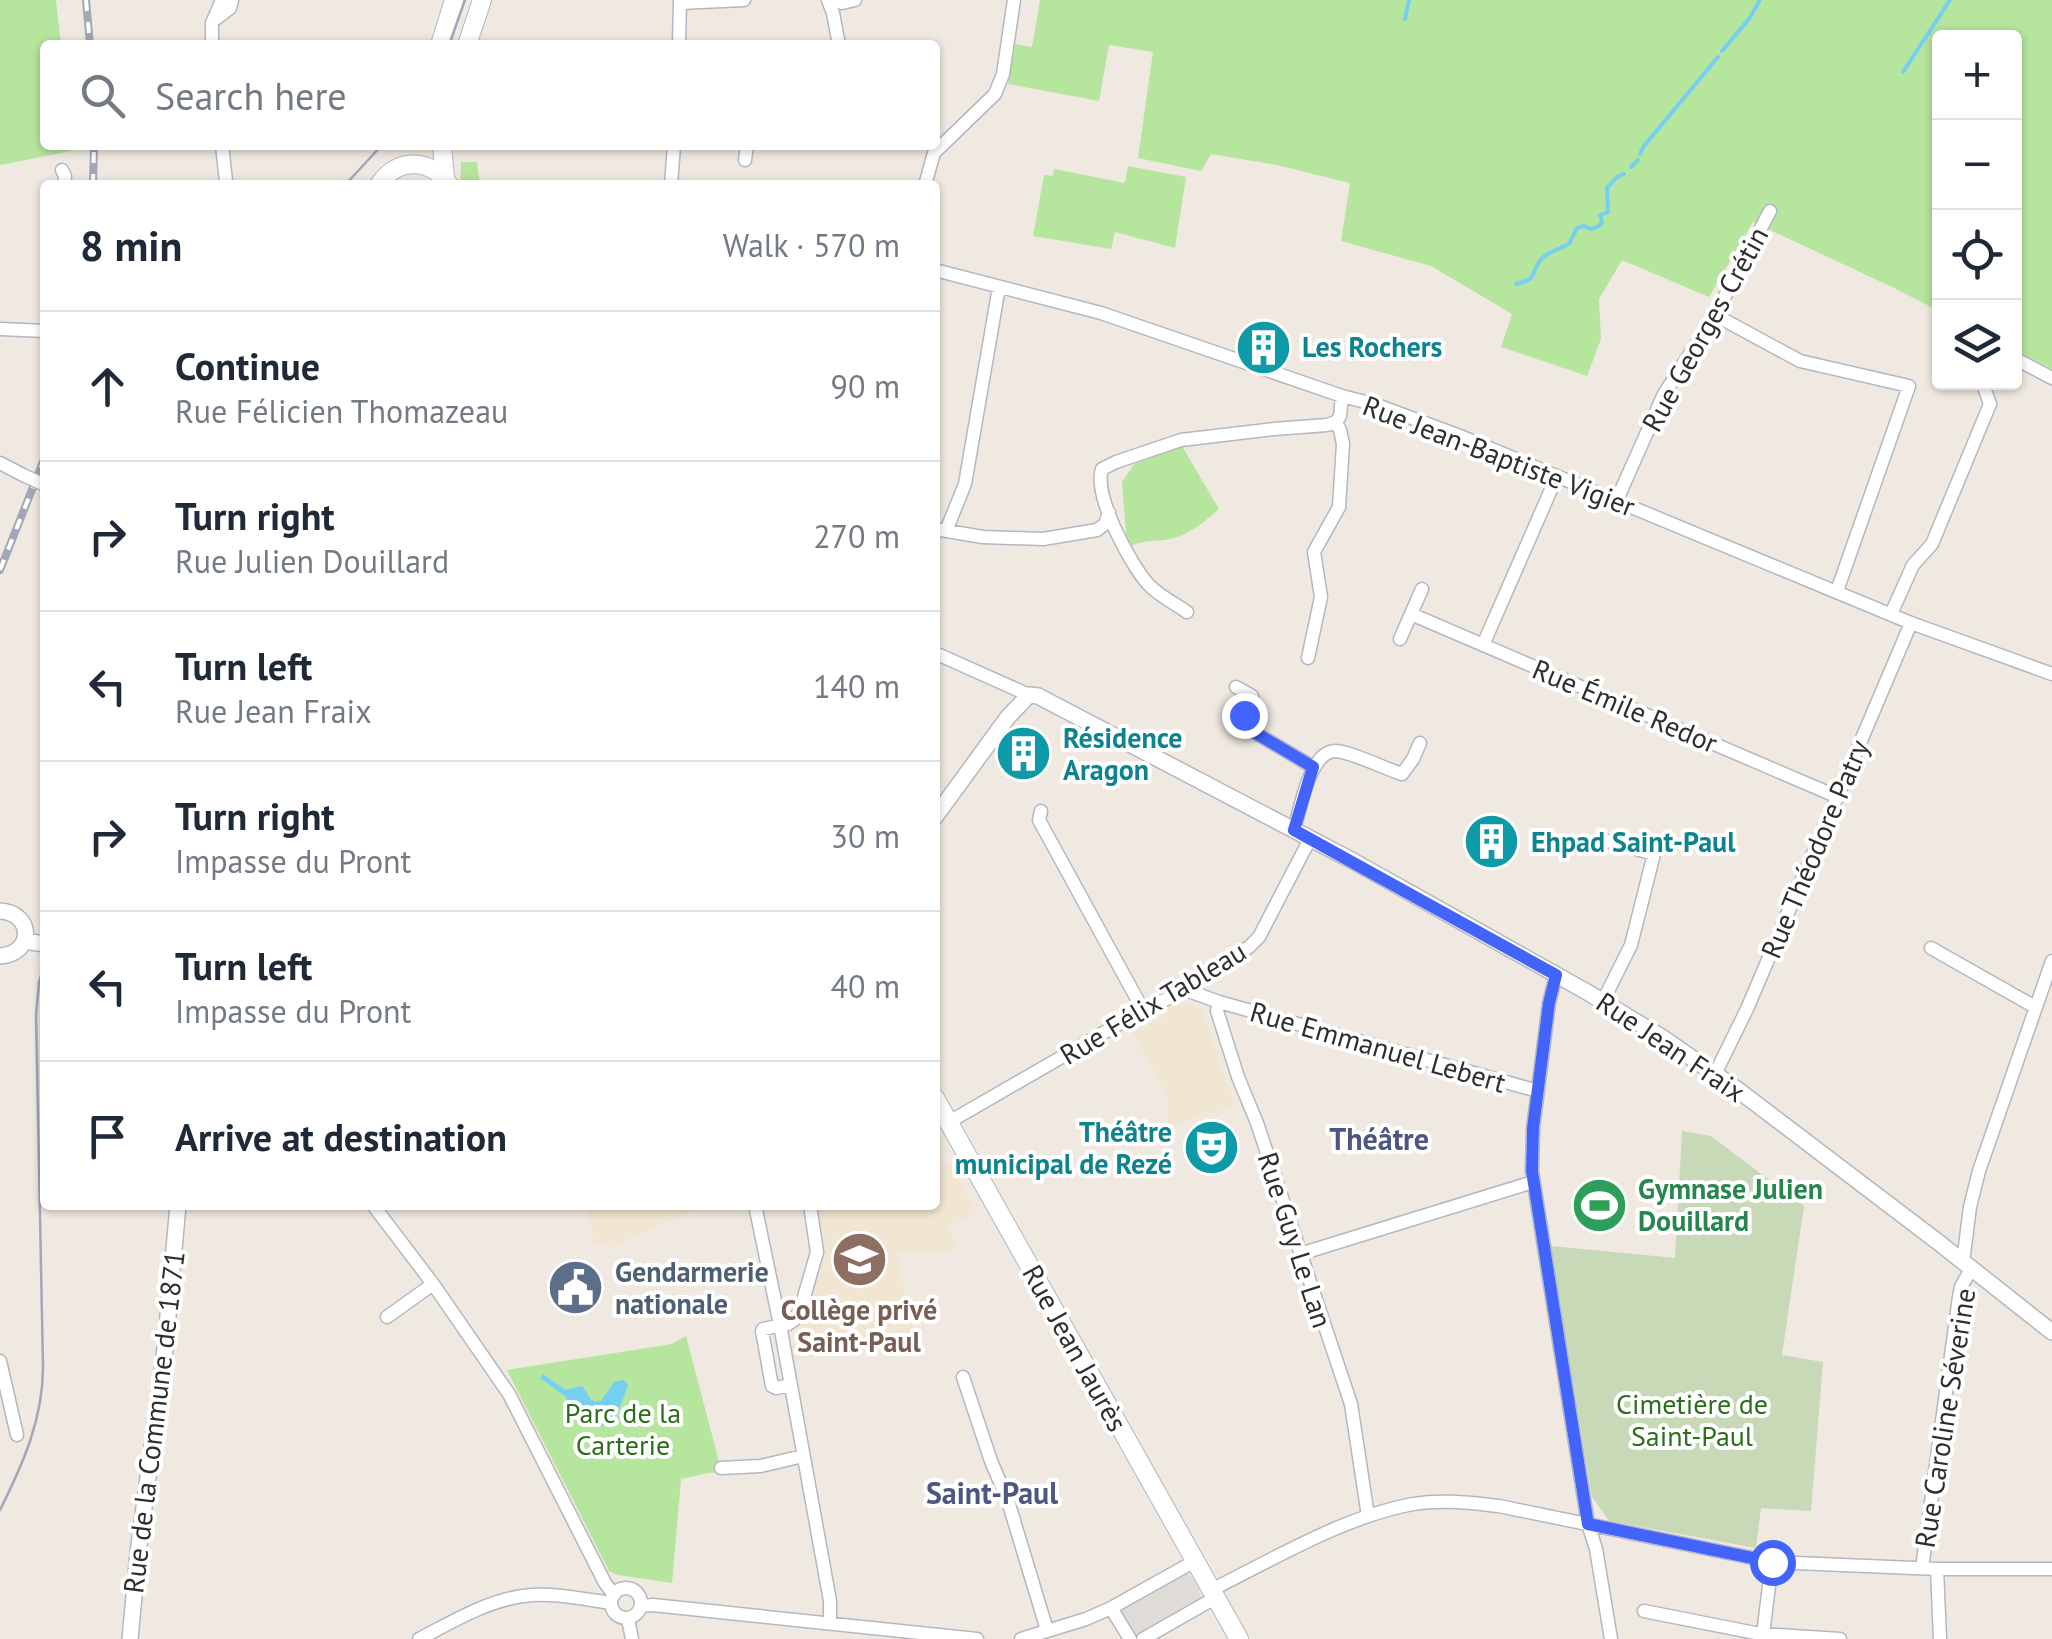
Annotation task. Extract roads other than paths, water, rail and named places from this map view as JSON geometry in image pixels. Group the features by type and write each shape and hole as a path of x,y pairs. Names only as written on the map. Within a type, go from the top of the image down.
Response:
{"main road":[{"path":"442,40 454,0"},
{"path":"469,40 482,0"},
{"path":"383,180 413,150"},
{"path":"443,150 447,180"},
{"path":"399,166 428,166 445,180"},
{"name":"Rue Jean Jaurès","path":"940,1107 1238,1639"}],"street":[{"path":"212,40 212,23 222,0"},
{"path":"212,23 230,8 232,0"},
{"path":"679,40 680,2 744,0"},
{"path":"828,0 855,0"},
{"path":"828,0 838,40"},
{"path":"940,147 995,94 1006,60 1014,0"},
{"path":"223,150 227,180"},
{"path":"672,180 674,150"},
{"path":"745,160 746,150"},
{"path":"926,180 937,150"},
{"path":"62,170 65,180"},
{"name":"Rue Georges Crétin","path":"1616,502 1664,394 1716,315 1770,211"},
{"name":"Rue Jean-Baptiste Vigier","path":"940,271 1102,313 1444,430 1910,623 2052,674"},
{"path":"1000,287 965,484 940,530 983,538 1042,538 1097,530 1105,524 1109,512"},
{"path":"1716,315 1800,361 1909,386 1837,591"},
{"path":"0,328 40,331"},
{"path":"2022,362 2052,378"},
{"path":"1891,614 1913,565 1932,544 1990,404 1985,390"},
{"path":"1188,612 1151,587 1136,569 1109,512 1100,478 1102,469 1181,440 1311,428 1336,422 1342,396"},
{"path":"1308,658 1321,598 1314,552 1340,506 1343,444 1336,422"},
{"path":"0,464 40,483"},
{"path":"1483,644 1557,476"},
{"path":"1400,639 1422,589"},
{"name":"Rue Émile Redor","path":"1411,614 1838,797"},
{"name":"Rue Théodore Patry","path":"1716,1074 1910,623"},
{"name":"Rue Jean Fraix","path":"940,655 1038,696 1310,838 1603,1001 1716,1074 2052,1332"},
{"path":"1236,687 1252,696 1242,725 1313,767"},
{"path":"940,809 1008,717 1029,695"},
{"path":"1294,830 1313,767 1327,753 1338,751 1402,774 1420,743"},
{"path":"1040,812 1039,820 1144,1010"},
{"name":"Rue Félix Tableau","path":"949,1122 1186,990 1189,984 1255,943 1310,838"},
{"path":"1603,1001 1631,945 1654,854 1604,840"},
{"path":"0,911 21,920 25,932 20,948 0,956"},
{"path":"24,941 40,943"},
{"path":"1931,948 2035,1008"},
{"name":"Rue Caroline Séverine","path":"1922,1568 1959,1298 1967,1265 1970,1207 2052,961"},
{"path":"1556,975 1538,1091 1533,1182 1588,1524 1611,1639"},
{"path":"1186,990 1219,1002"},
{"name":"Rue Emmanuel Lebert","path":"1219,1002 1538,1091"},
{"name":"Rue Guy Le Lan","path":"1219,1002 1217,1011 1238,1077 1351,1404 1368,1516"},
{"path":"1300,1254 1533,1182"},
{"name":"Rue de la Commune de 1871","path":"130,1639 178,1210"},
{"path":"378,1210 509,1394 606,1583 613,1599 612,1608 618,1616 628,1618 642,1606 638,1594 629,1588 623,1588 613,1599"},
{"path":"756,1210 780,1325"},
{"path":"811,1210 818,1252 800,1312 794,1320 762,1331 772,1386 790,1385 830,1602 830,1623"},
{"path":"387,1317 433,1284"},
{"path":"0,1361 18,1436"},
{"path":"963,1376 1013,1515 1047,1630"},
{"path":"721,1468 762,1466 803,1456"},
{"path":"1142,1639 1213,1594 1368,1516 1416,1504 1499,1506 1772,1562 2052,1569"},
{"path":"1021,1639 1111,1608 1195,1561"},
{"path":"1763,1634 1772,1562"},
{"path":"1937,1569 1940,1639"},
{"path":"420,1639 475,1611 518,1596 613,1599"},
{"path":"642,1606 976,1639"},
{"path":"1111,1608 1130,1639"},
{"path":"1644,1611 1763,1634 1840,1639"},
{"path":"628,1618 632,1639"}],"water":[{"path":"543,1374 566,1390 582,1386 597,1402 614,1382 624,1380 628,1386 616,1417 600,1427 584,1421 565,1396 540,1378"}],"waterway":[{"path":"1405,19 1409,0"},
{"path":"1722,51 1760,0"},
{"path":"1903,72 1950,0"},
{"path":"1640,154 1718,57"},
{"path":"1631,167 1638,160"},
{"path":"1516,284 1530,279 1545,256 1569,244 1577,228 1599,226 1600,215 1608,212 1607,188 1624,174"}],"tram line":[{"path":"451,40 465,0"},
{"path":"350,180 377,150"},
{"path":"0,1510 30,1441 42,1386 36,1015 40,979"}],"railway":[{"path":"86,0 90,40"},
{"path":"93,180 94,150"},
{"path":"0,570 40,470"}],"place":[{"name":"Les Rochers","path":"1263,347"},
{"name":"Résidence Aragon","path":"1024,754"},
{"name":"Ehpad Saint-Paul","path":"1492,842"},
{"name":"Théâtre municipal de Rezé","path":"1211,1148"},
{"name":"Gymnase Julien Douillard","path":"1599,1205"},
{"name":"Collège privé Saint-Paul","path":"859,1259"},
{"name":"Gendarmerie nationale","path":"576,1288"}],"district":[{"name":"Théâtre","path":"1379,1140"},
{"name":"Saint-Paul","path":"992,1494"}],"park label":[{"name":"Cimetière de Saint-Paul","path":"1692,1420"},
{"name":"Parc de la Carterie","path":"623,1429"}]}
